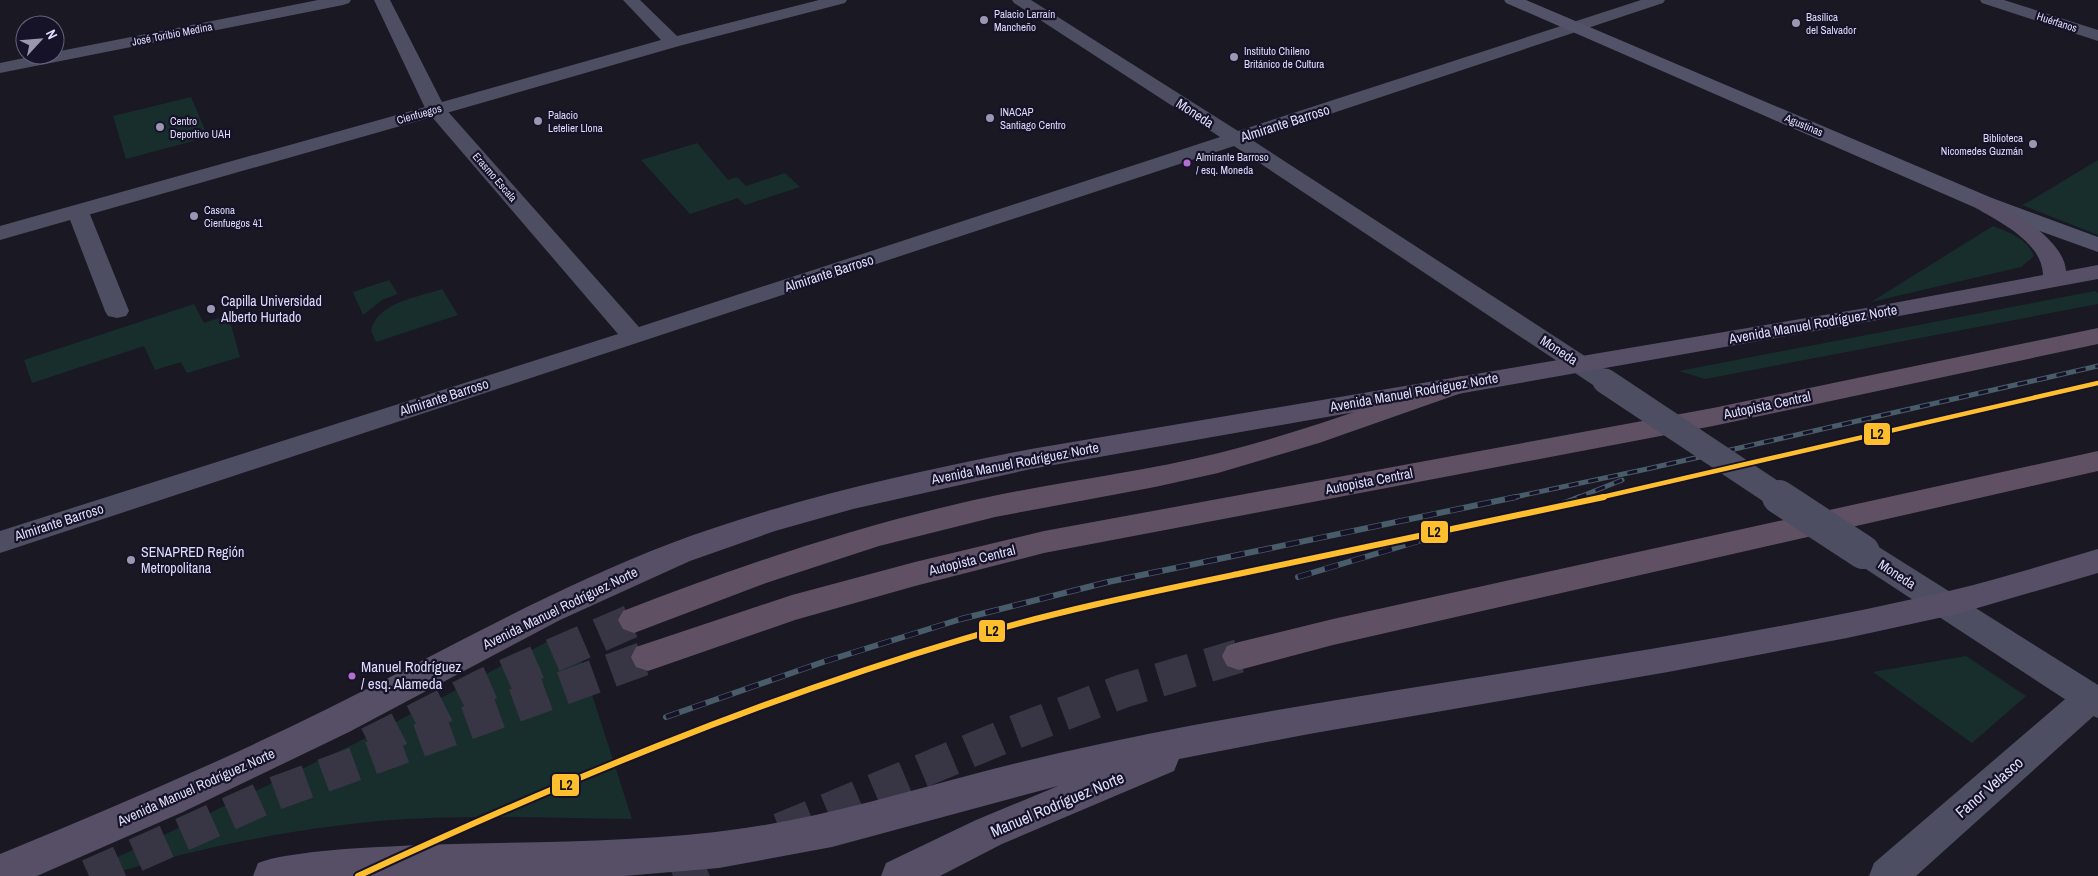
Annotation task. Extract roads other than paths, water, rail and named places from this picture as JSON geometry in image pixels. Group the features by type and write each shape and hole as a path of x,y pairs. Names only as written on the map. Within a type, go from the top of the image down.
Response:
{"highway":[{"name":"Autopista Central","path":"648,657 792,608 915,574 1044,542 1713,417 2098,336"},
{"path":"634,620 717,586 839,544 962,513 1166,475 1218,463 1278,447 1460,384"},
{"path":"1239,656 1333,632 2098,461"}],"main road":[{"name":"Agustinas","path":"1512,0 1984,203 2098,245"},
{"path":"1984,203 2015,224 2047,251 2054,262 2055,279"},
{"name":"Avenida Manuel Rodríguez Norte","path":"0,873 268,755 598,587 720,538 845,501 980,469 1460,384 1872,314 2098,272"},
{"path":"272,876 349,868 416,864 560,862 638,858 787,840 853,825 988,787 1094,761 1216,736 1750,645 1943,605 2098,561"},
{"name":"Manuel Rodríguez Norte","path":"900,876 989,832 1216,736"}],"street":[{"name":"José Toribio Medina","path":"0,68 343,0"},
{"name":"Erasmo Escala","path":"382,0 436,110 634,337"},
{"path":"631,0 673,42"},
{"name":"Cienfuegos","path":"0,233 673,42 839,0"},
{"name":"Moneda","path":"1020,0 1237,139 1943,605 2094,700"},
{"name":"Almirante Barroso","path":"0,542 634,337 1657,0"},
{"name":"Huérfanos","path":"1988,0 2098,36"},
{"path":"78,212 117,311"},
{"name":"Fanor Velasco","path":"1888,876 2094,700"}],"tunnel":[{"path":"369,744 487,684 634,620"},
{"path":"780,830 1010,734 1123,691 1239,656"},
{"path":"89,876 273,794 648,657"},
{"path":"673,876 720,856"}],"railway":[{"path":"1510,498 1647,469 2098,366"},
{"path":"1577,498 1622,480"},
{"path":"666,717 823,662 961,619 1108,582 1516,497"},
{"path":"1554,507 1580,497"},
{"path":"1298,577 1479,523"}],"place":[{"name":"Palacio Larraín Mancheño","path":"984,20"},
{"name":"Basílica del Salvador","path":"1796,23"},
{"name":"Instituto Chileno Británico de Cultura","path":"1234,57"},
{"name":"INACAP Santiago Centro","path":"990,118"},
{"name":"Palacio Letelier Llona","path":"538,121"},
{"name":"Centro Deportivo UAH","path":"160,127"},
{"name":"Biblioteca Nicomedes Guzmán","path":"2033,144"},
{"name":"Almirante Barroso / esq. Moneda","path":"1187,163"},
{"name":"Casona Cienfuegos 41","path":"194,216"},
{"name":"Capilla Universidad Alberto Hurtado","path":"211,309"},
{"name":"SENAPRED Región Metropolitana","path":"131,560"},
{"name":"Manuel Rodríguez / esq. Alameda","path":"352,676"}]}
